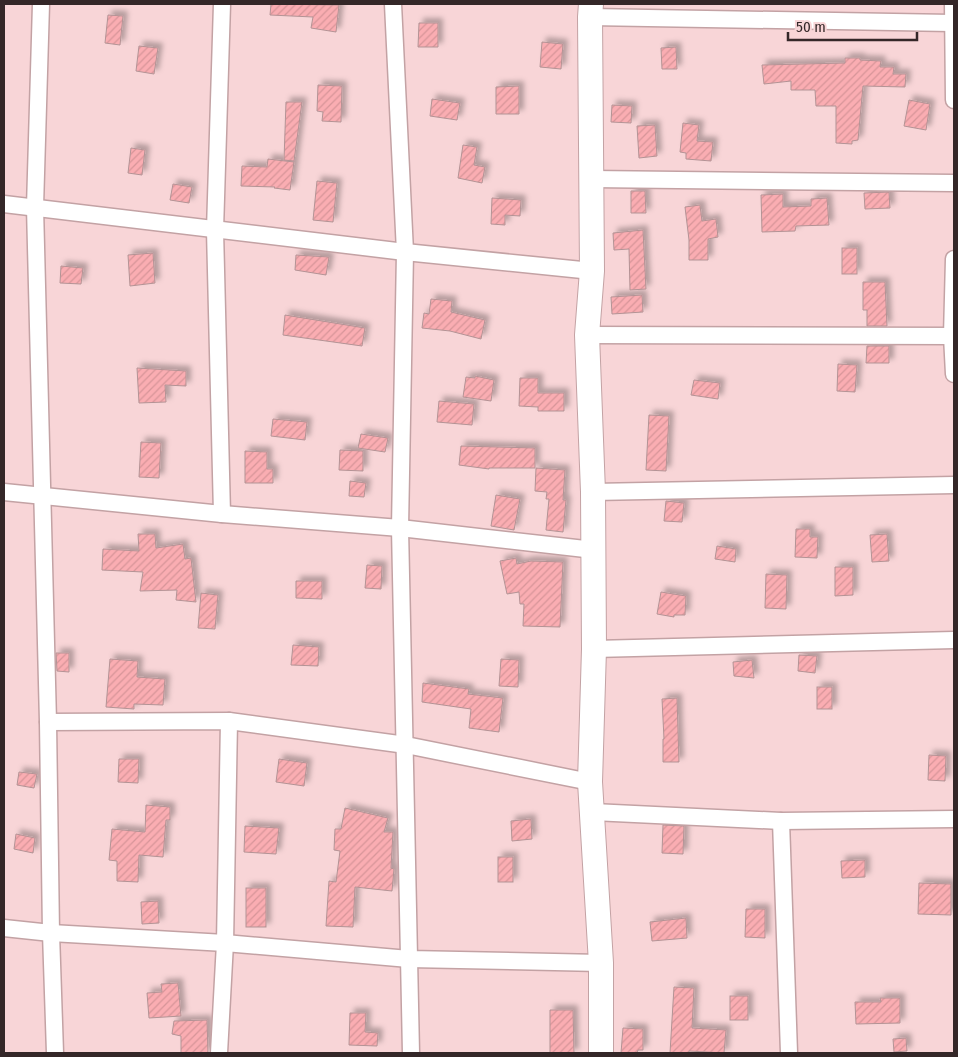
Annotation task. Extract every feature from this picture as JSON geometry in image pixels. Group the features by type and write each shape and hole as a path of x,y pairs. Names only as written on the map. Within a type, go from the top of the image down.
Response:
{"main road":[{"path":"590,10 592,271 587,335 594,550 594,649 590,782 601,963 601,1053"}],"street":[{"path":"41,4 34,207 55,1053"},
{"path":"222,4 215,230 222,514"},
{"path":"393,4 405,252 400,528 411,1053"},
{"path":"953,4 954,100"},
{"path":"590,10 773,12 952,23"},
{"path":"592,179 954,183"},
{"path":"4,204 405,252 592,271"},
{"path":"954,259 954,374"},
{"path":"587,335 953,336"},
{"path":"593,492 954,485"},
{"path":"4,492 222,514 400,528 594,550"},
{"path":"594,649 954,640"},
{"path":"48,722 229,721 406,744 590,782"},
{"path":"220,1053 225,943 229,721"},
{"path":"593,812 781,821 954,819"},
{"path":"781,821 789,1053"},
{"path":"4,928 225,943 409,959 601,963"}],"building":[{"path":"271,4 339,5 336,32 311,28 313,17 270,15"},
{"path":"108,15 123,16 120,45 105,43"},
{"path":"419,23 438,23 438,47 418,47"},
{"path":"542,42 563,44 561,69 540,67"},
{"path":"139,46 158,48 154,74 136,71"},
{"path":"676,47 677,69 662,69 661,48"},
{"path":"845,58 881,61 880,67 894,67 893,74 906,74 905,87 863,86 858,140 852,141 852,144 836,143 836,106 816,106 815,90 791,90 791,81 764,84 762,65 845,63"},
{"path":"318,85 342,86 341,122 322,121 323,112 317,111"},
{"path":"519,86 519,114 496,114 496,87"},
{"path":"432,99 460,103 457,120 430,116"},
{"path":"909,100 930,104 926,130 904,126"},
{"path":"286,102 302,102 294,161 284,160"},
{"path":"612,105 632,106 631,123 611,122"},
{"path":"683,123 699,125 697,141 713,142 711,161 686,159 686,153 680,152"},
{"path":"655,125 657,156 639,158 637,126"},
{"path":"463,145 477,147 474,165 485,167 482,183 458,178"},
{"path":"131,148 145,150 142,175 128,173"},
{"path":"268,159 294,162 290,190 275,187 241,186 242,166 267,167"},
{"path":"317,181 337,183 333,222 313,220"},
{"path":"173,184 192,187 189,203 170,200"},
{"path":"631,191 645,191 646,213 631,213"},
{"path":"889,192 890,208 865,209 864,193"},
{"path":"783,194 783,207 811,206 811,199 827,198 829,225 796,226 795,231 762,232 761,195"},
{"path":"492,198 521,200 520,216 505,215 505,225 491,224"},
{"path":"700,205 702,221 716,219 718,237 708,239 708,260 689,260 689,240 685,207"},
{"path":"643,230 646,289 630,290 629,249 614,250 613,233"},
{"path":"842,248 857,248 857,274 842,274"},
{"path":"153,253 155,283 130,286 128,255"},
{"path":"296,255 329,257 326,275 295,270"},
{"path":"61,266 83,268 81,284 60,283"},
{"path":"863,282 885,282 887,326 867,326 867,310 863,310"},
{"path":"642,295 643,312 612,314 611,297"},
{"path":"431,299 452,301 451,312 485,320 481,339 450,331 422,328 424,313 429,314"},
{"path":"285,315 365,328 362,346 283,335"},
{"path":"867,346 889,346 889,363 866,363"},
{"path":"838,364 857,365 855,392 837,391"},
{"path":"137,368 186,371 186,386 165,385 166,402 139,403"},
{"path":"475,376 494,380 491,401 463,397 466,377 475,378"},
{"path":"520,378 538,378 538,393 564,393 564,411 538,411 538,407 519,406"},
{"path":"694,380 720,383 718,399 691,395"},
{"path":"439,401 474,404 472,425 437,422"},
{"path":"649,415 669,416 666,471 646,470"},
{"path":"273,419 307,422 305,440 271,436"},
{"path":"361,434 388,438 385,452 358,448"},
{"path":"141,442 161,443 159,478 139,477"},
{"path":"461,446 535,448 535,468 489,469 459,465"},
{"path":"340,450 363,451 363,471 339,470"},
{"path":"245,451 267,452 267,469 273,469 273,483 245,483"},
{"path":"536,468 565,470 563,500 566,500 563,532 546,530 549,499 546,499 547,492 535,491"},
{"path":"350,481 366,483 364,497 349,496"},
{"path":"496,495 520,499 514,530 491,526"},
{"path":"666,501 684,503 682,522 664,521"},
{"path":"796,529 810,529 810,537 818,537 817,558 795,557"},
{"path":"138,534 155,534 156,548 183,544 185,559 191,558 196,602 176,600 177,590 140,591 143,572 102,570 103,549 139,551"},
{"path":"887,534 889,561 872,562 870,535"},
{"path":"717,546 736,549 735,562 715,559"},
{"path":"516,558 517,564 531,561 563,562 560,627 523,626 524,604 520,604 519,592 507,594 500,561"},
{"path":"367,565 382,566 381,589 365,588"},
{"path":"835,567 853,567 853,595 835,596"},
{"path":"766,574 787,575 786,609 765,608"},
{"path":"296,581 322,581 322,599 296,598"},
{"path":"661,592 686,596 685,615 674,615 674,617 657,614"},
{"path":"201,593 218,595 215,629 198,628"},
{"path":"293,645 319,647 318,666 291,665"},
{"path":"56,653 69,653 69,672 57,671"},
{"path":"799,655 817,656 815,673 798,671"},
{"path":"110,659 138,661 137,677 165,679 163,705 134,704 134,709 106,707"},
{"path":"501,659 519,660 518,687 499,686"},
{"path":"752,660 754,678 734,676 733,662"},
{"path":"423,683 469,689 468,694 503,698 499,732 469,728 471,709 422,702"},
{"path":"817,687 832,687 832,709 817,709"},
{"path":"677,698 679,762 663,762 662,699"},
{"path":"929,755 946,756 945,781 928,780"},
{"path":"119,759 139,759 138,783 118,782"},
{"path":"279,759 307,763 304,786 276,782"},
{"path":"19,772 37,774 34,788 17,785"},
{"path":"146,805 170,807 170,820 166,820 163,857 139,855 138,882 117,881 117,861 109,860 112,829 145,832"},
{"path":"345,808 388,818 384,832 393,832 391,868 394,869 392,891 355,887 353,927 326,926 329,881 336,882 340,851 334,850 335,829 341,829"},
{"path":"531,819 532,839 512,841 511,821"},
{"path":"663,825 684,826 683,854 662,853"},
{"path":"245,826 279,828 276,854 244,852"},
{"path":"16,834 35,838 33,853 14,849"},
{"path":"498,857 513,857 513,882 498,882"},
{"path":"865,860 865,877 842,878 841,861"},
{"path":"919,883 951,884 951,915 918,914"},
{"path":"246,888 266,888 266,927 246,927"},
{"path":"158,901 159,923 142,924 141,902"},
{"path":"746,909 765,909 765,938 745,937"},
{"path":"686,918 687,938 652,941 650,922"},
{"path":"178,983 181,1016 149,1018 147,993 162,992 161,984"},
{"path":"674,987 694,988 692,1028 726,1030 724,1053 689,1051 689,1053 670,1053"},
{"path":"730,996 748,996 748,1020 730,1020"},
{"path":"880,998 900,998 900,1023 856,1024 855,1002 881,1002"},
{"path":"550,1010 573,1010 574,1053 550,1053"},
{"path":"350,1013 366,1013 365,1032 378,1033 377,1046 349,1045"},
{"path":"207,1020 208,1053 181,1053 181,1036 172,1034 174,1021"},
{"path":"623,1028 643,1029 643,1050 638,1050 637,1053 621,1053"},
{"path":"906,1038 907,1051 894,1052 893,1039"}]}
